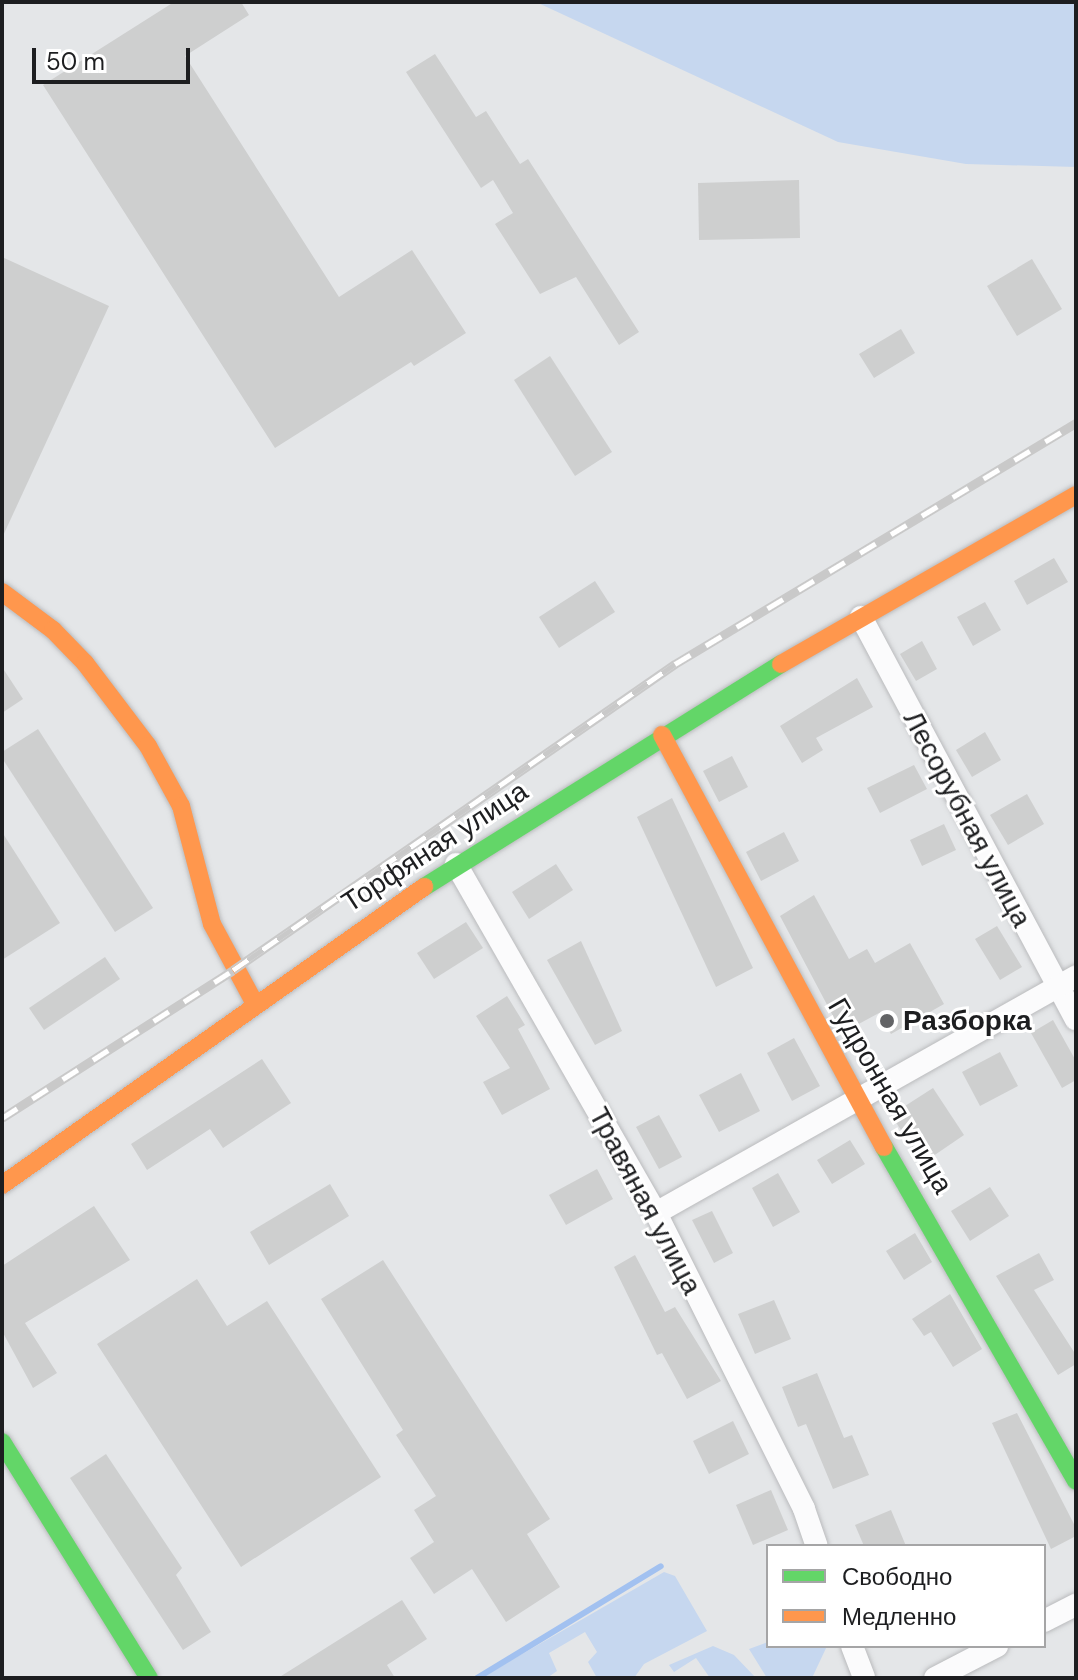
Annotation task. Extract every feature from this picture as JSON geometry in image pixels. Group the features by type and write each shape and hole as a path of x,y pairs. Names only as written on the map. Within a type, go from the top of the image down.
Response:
{"street":[{"name":"Торфяная улица","path":"2,1185 127,1100 254,1002 456,864 662,735 1076,495"},
{"path":"2,592 53,630 85,663 148,746 181,806 212,924 254,1002"},
{"name":"Лесорубная улица","path":"861,617 1066,982 1076,1019"},
{"name":"Гудронная улица","path":"662,735 855,1098 960,1271 1076,1481"},
{"name":"Травяная улица","path":"456,864 656,1213 804,1509 816,1544"},
{"path":"656,1213 855,1098 1066,982"},
{"path":"2,1442 149,1678"},
{"path":"1046,1620 1076,1605"},
{"path":"853,1648 864,1678"},
{"path":"935,1678 993,1648"}],"shaded area":[{"path":"536,2 1076,2 1076,167 966,164 838,142"},
{"path":"664,1572 675,1576 707,1631 644,1664 634,1678 597,1678 588,1662 597,1652 585,1632 549,1653 557,1671 547,1678 481,1678"},
{"path":"766,1643 766,1648 826,1648 812,1678 767,1678 749,1649"},
{"path":"713,1646 734,1655 756,1678 710,1678 696,1658 674,1672 669,1665"}],"building":[{"path":"174,2 241,2 249,15 185,56 339,297 412,250 466,333 414,366 411,362 275,448 43,85"},
{"path":"435,54 476,117 486,111 520,164 528,159 639,332 619,345 576,277 540,294 495,224 513,213 493,180 481,188 406,72"},
{"path":"799,180 800,238 699,240 698,183"},
{"path":"2,257 109,306 2,538"},
{"path":"1032,259 1062,309 1017,336 987,286"},
{"path":"901,329 915,353 874,378 859,354"},
{"path":"550,356 612,452 575,476 514,380"},
{"path":"1054,558 1068,582 1027,605 1014,581"},
{"path":"595,581 615,612 559,648 539,617"},
{"path":"985,602 1001,630 973,646 957,617"},
{"path":"922,641 937,669 916,681 900,654"},
{"path":"2,667 23,699 2,713"},
{"path":"857,678 873,707 816,738 823,750 802,763 780,726"},
{"path":"38,729 153,908 115,932 2,758 2,752"},
{"path":"985,732 1001,760 972,777 956,750"},
{"path":"732,756 748,787 719,802 703,771"},
{"path":"914,765 927,789 880,813 867,788"},
{"path":"1027,794 1044,824 1008,845 990,815"},
{"path":"672,798 753,968 716,987 637,817"},
{"path":"944,824 956,850 922,866 910,840"},
{"path":"2,832 60,923 2,960"},
{"path":"784,832 799,861 761,881 746,852"},
{"path":"556,864 573,890 529,919 512,892"},
{"path":"814,895 849,959 867,949 875,963 910,943 944,1004 891,1034 879,1013 842,1033 780,916"},
{"path":"466,922 483,948 434,979 417,953"},
{"path":"997,926 1022,967 1000,980 975,939"},
{"path":"581,941 622,1031 595,1045 547,960"},
{"path":"105,957 120,979 44,1030 29,1008"},
{"path":"507,996 525,1025 518,1029 550,1089 502,1115 483,1082 510,1068 476,1016"},
{"path":"1053,1020 1076,1061 1076,1080 1062,1088 1031,1033"},
{"path":"794,1038 820,1086 792,1101 767,1053"},
{"path":"1000,1052 1018,1086 980,1106 962,1072"},
{"path":"262,1059 291,1103 223,1148 210,1129 147,1170 131,1144"},
{"path":"741,1073 760,1111 719,1132 699,1095"},
{"path":"933,1088 964,1135 923,1163 891,1115"},
{"path":"659,1115 682,1157 659,1169 636,1127"},
{"path":"850,1140 865,1164 832,1184 817,1160"},
{"path":"597,1169 613,1199 566,1225 549,1195"},
{"path":"778,1173 800,1212 773,1227 752,1188"},
{"path":"330,1184 349,1216 269,1265 250,1232"},
{"path":"990,1187 1009,1216 970,1241 951,1211"},
{"path":"94,1206 130,1260 25,1323 57,1373 33,1388 2,1331 2,1266"},
{"path":"712,1211 733,1253 714,1263 692,1220"},
{"path":"915,1233 932,1262 904,1280 886,1251"},
{"path":"1039,1253 1054,1280 1034,1290 1076,1355 1076,1364 1058,1375 996,1276"},
{"path":"635,1255 665,1312 675,1307 721,1381 687,1399 662,1353 657,1355 614,1267"},
{"path":"383,1260 550,1519 527,1534 560,1587 506,1622 472,1569 434,1594 410,1558 434,1542 414,1510 436,1496 396,1435 403,1430 321,1299"},
{"path":"197,1279 227,1326 267,1301 381,1477 241,1567 97,1344"},
{"path":"950,1294 982,1349 953,1367 931,1332 924,1336 912,1319"},
{"path":"774,1300 791,1339 755,1354 738,1314"},
{"path":"817,1373 844,1438 852,1435 869,1475 833,1489 806,1424 798,1427 782,1387"},
{"path":"1017,1413 1076,1528 1076,1536 1051,1549 992,1423"},
{"path":"733,1421 749,1454 709,1474 693,1441"},
{"path":"106,1454 182,1568 176,1575 211,1632 183,1650 70,1478"},
{"path":"771,1490 788,1530 753,1545 736,1505"},
{"path":"891,1510 905,1544 863,1544 855,1525"},
{"path":"402,1600 427,1639 387,1665 395,1678 278,1678"}],"waterway":[{"path":"477,1678 661,1566"}],"railway":[{"path":"2,1118 233,970 675,664 1076,423"}],"traffic: fast":[{"path":"424,887 781,664"},
{"path":"884,1147 1076,1481"},
{"path":"2,1442 149,1678"}],"traffic: slow":[{"path":"781,664 1076,495"},
{"path":"2,592 53,630 85,663 148,746 181,806 212,924 254,1002"},
{"path":"662,735 884,1147"},
{"path":"2,1185 424,887"}],"place":[{"name":"Разборка","path":"887,1021"}]}
